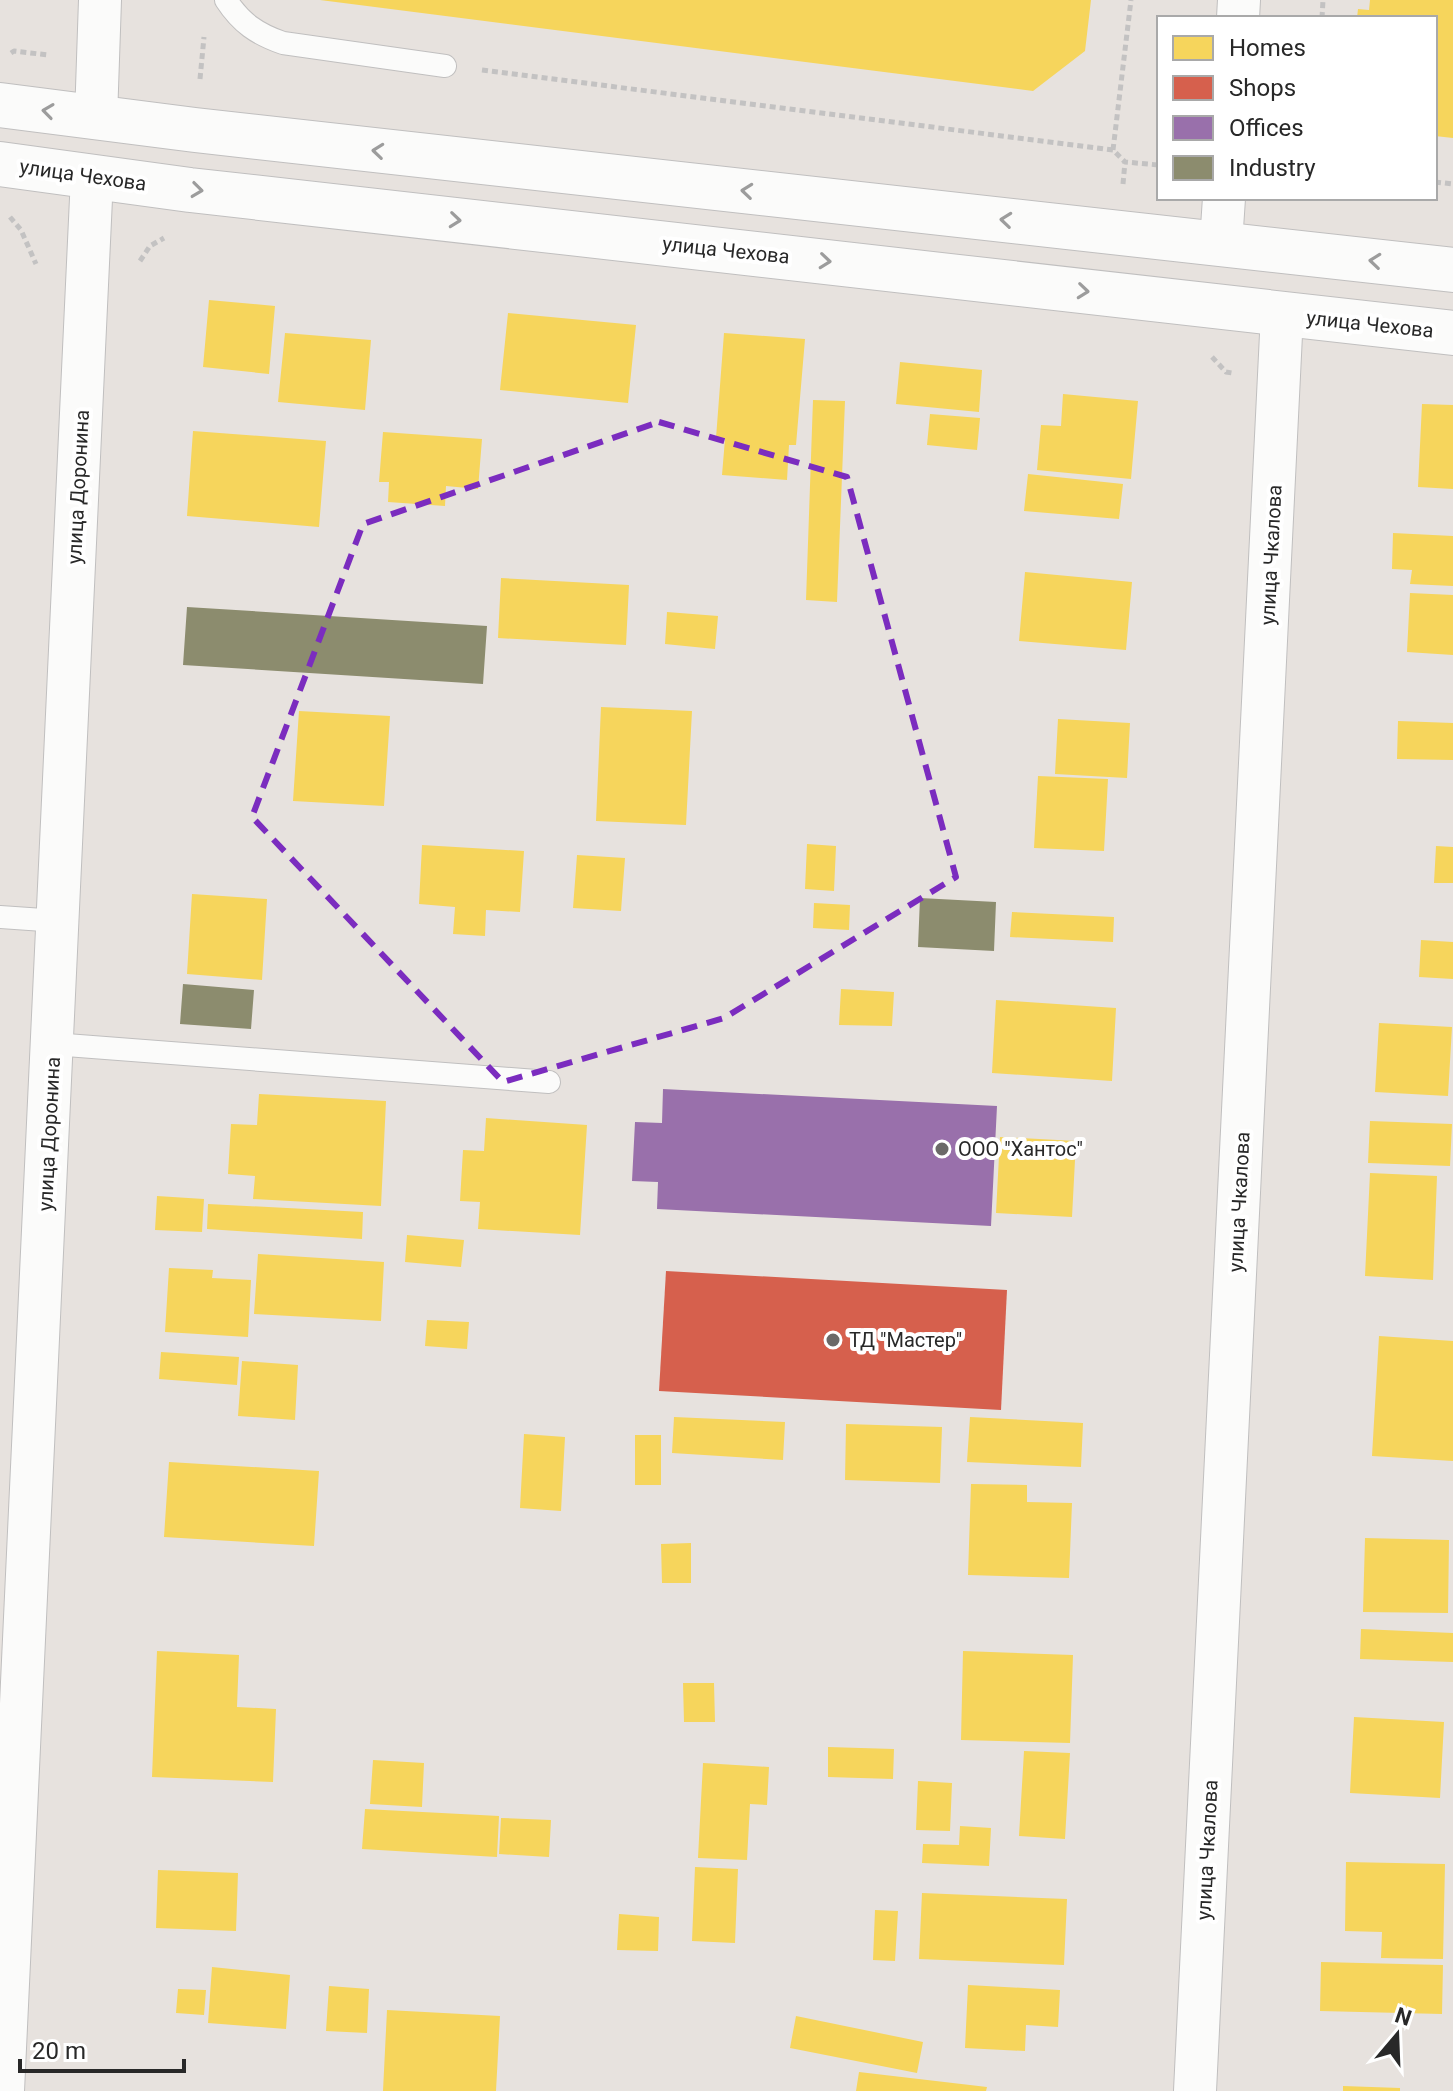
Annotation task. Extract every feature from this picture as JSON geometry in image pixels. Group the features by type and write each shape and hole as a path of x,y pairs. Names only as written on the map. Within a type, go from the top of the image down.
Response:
{"main road":[{"path":"0,105 1453,270"},
{"path":"92,177 96,118"},
{"name":"улица Чехова","path":"0,164 1453,333"},
{"path":"1221,243 1282,314"}],"street":[{"path":"96,118 100,0"},
{"name":"улица Доронина","path":"3,2091 92,177"},
{"path":"1221,243 1224,200"},
{"name":"улица Чкалова","path":"1195,2091 1282,314"}],"lane":[{"path":"226,0 238,18 260,35 283,43 445,66"},
{"path":"0,917 58,921"},
{"path":"53,1044 549,1082"}],"path":[{"path":"1113,150 1131,0"},
{"path":"201,67 204,36"},
{"path":"445,66 1113,150 1125,162 1157,165"},
{"path":"0,209 21,230 32,254"},
{"path":"139,262 150,246 168,235"}],"highlighted area":[{"path":"659,422 847,477 956,877 724,1018 503,1082 252,817 363,524"}],"building: Homes":[{"path":"320,0 1091,0 1085,51 1033,91"},
{"path":"1370,0 1453,0 1453,138 1437,136 1437,16 1357,16 1358,9 1369,10"},
{"path":"209,300 275,306 269,374 203,367"},
{"path":"508,313 636,325 628,403 500,390"},
{"path":"285,333 371,340 365,410 278,402"},
{"path":"724,333 805,339 796,445 789,445 787,480 722,475 725,439 716,438"},
{"path":"900,362 982,370 979,412 896,404"},
{"path":"1063,394 1138,401 1131,479 1037,470 1041,425 1061,426"},
{"path":"813,400 845,401 837,602 806,600"},
{"path":"1422,404 1453,405 1453,489 1418,487"},
{"path":"930,414 980,418 977,450 927,445"},
{"path":"193,431 326,441 319,527 187,516"},
{"path":"383,432 482,439 478,489 446,486 445,506 388,502 389,482 379,482"},
{"path":"1028,474 1123,484 1119,519 1024,511"},
{"path":"1393,533 1453,536 1453,586 1410,584 1412,570 1392,569"},
{"path":"1025,572 1132,582 1126,650 1019,641"},
{"path":"501,578 629,585 626,645 498,638"},
{"path":"1410,593 1453,595 1453,655 1407,652"},
{"path":"667,612 718,616 715,649 665,644"},
{"path":"601,707 692,711 686,825 596,821"},
{"path":"299,711 390,716 384,806 293,801"},
{"path":"1058,719 1130,723 1127,778 1055,774"},
{"path":"1398,721 1453,723 1453,760 1397,759"},
{"path":"1038,776 1108,779 1104,851 1034,848"},
{"path":"807,844 836,846 834,891 805,889"},
{"path":"422,845 524,851 520,912 486,910 485,936 453,934 455,907 419,904"},
{"path":"1436,846 1453,847 1453,883 1434,883"},
{"path":"577,855 625,858 621,911 573,908"},
{"path":"192,894 267,899 262,980 187,974"},
{"path":"814,903 850,905 849,930 813,928"},
{"path":"1012,912 1114,917 1113,942 1010,937"},
{"path":"1421,940 1453,942 1453,979 1419,977"},
{"path":"841,989 894,992 892,1026 839,1025"},
{"path":"996,1000 1116,1008 1112,1081 992,1073"},
{"path":"1379,1023 1452,1027 1448,1096 1375,1092"},
{"path":"259,1094 386,1101 381,1206 253,1199 255,1176 228,1174 231,1124 257,1125"},
{"path":"486,1118 587,1125 580,1235 478,1229 480,1202 460,1201 463,1150 484,1151"},
{"path":"1370,1121 1452,1124 1450,1166 1368,1163"},
{"path":"1000,1137 1076,1141 1072,1217 996,1213"},
{"path":"1370,1173 1437,1176 1433,1280 1365,1276"},
{"path":"157,1196 204,1199 202,1232 155,1230"},
{"path":"208,1204 363,1212 362,1239 207,1229"},
{"path":"407,1235 464,1240 461,1267 405,1262"},
{"path":"258,1254 384,1262 381,1321 254,1314"},
{"path":"169,1268 213,1270 212,1278 251,1280 248,1337 165,1332"},
{"path":"427,1320 469,1322 467,1349 425,1346"},
{"path":"1379,1336 1453,1341 1453,1461 1372,1456"},
{"path":"161,1352 239,1357 237,1385 159,1379"},
{"path":"242,1361 298,1365 295,1420 238,1416"},
{"path":"674,1417 785,1422 783,1460 672,1453"},
{"path":"970,1417 1083,1423 1081,1467 967,1462"},
{"path":"846,1424 942,1427 940,1483 845,1480"},
{"path":"524,1434 565,1437 561,1511 520,1508"},
{"path":"635,1435 661,1435 661,1485 635,1485"},
{"path":"169,1462 319,1471 314,1546 164,1537"},
{"path":"971,1484 1027,1485 1027,1502 1072,1503 1069,1578 968,1575"},
{"path":"1365,1538 1449,1540 1448,1613 1363,1612"},
{"path":"691,1543 691,1583 662,1583 661,1544"},
{"path":"1361,1629 1453,1633 1453,1662 1360,1659"},
{"path":"157,1651 239,1655 237,1707 276,1709 273,1782 152,1777"},
{"path":"963,1651 1073,1655 1070,1743 961,1740"},
{"path":"683,1683 714,1683 715,1722 684,1722"},
{"path":"1354,1717 1444,1722 1440,1798 1350,1793"},
{"path":"828,1747 894,1749 893,1779 828,1777"},
{"path":"1024,1751 1070,1753 1065,1839 1019,1836"},
{"path":"373,1760 424,1763 422,1807 370,1804"},
{"path":"703,1763 769,1767 767,1805 750,1804 747,1860 698,1858"},
{"path":"918,1781 952,1783 950,1831 916,1830"},
{"path":"365,1809 499,1816 497,1857 362,1849"},
{"path":"501,1818 551,1820 549,1857 499,1854"},
{"path":"960,1826 991,1828 989,1866 922,1863 923,1844 959,1845"},
{"path":"1346,1862 1445,1864 1443,1959 1381,1958 1382,1932 1345,1931"},
{"path":"695,1867 738,1869 735,1943 692,1941"},
{"path":"158,1870 238,1873 236,1931 156,1928"},
{"path":"922,1893 1067,1899 1064,1965 919,1959"},
{"path":"875,1910 898,1911 895,1961 873,1960"},
{"path":"619,1914 659,1917 658,1951 617,1950"},
{"path":"1321,1962 1443,1965 1442,2014 1320,2011"},
{"path":"212,1967 290,1975 286,2029 208,2023"},
{"path":"968,1985 1060,1990 1058,2027 1026,2025 1025,2051 965,2048"},
{"path":"329,1986 369,1989 367,2033 326,2031"},
{"path":"178,1989 206,1990 204,2015 176,2013"},
{"path":"387,2010 500,2016 496,2091 383,2091"},
{"path":"796,2016 923,2042 917,2073 790,2048"},
{"path":"859,2072 987,2087 986,2091 856,2091"},
{"path":"1343,2086 1400,2088 1400,2091 1343,2091"}],"building: Shops":[{"name":"ТД \"Мастер\"","path":"666,1271 1007,1290 1001,1410 659,1391"}],"building: Offices":[{"path":"663,1089 997,1106 991,1226 657,1209 658,1182 632,1181 635,1122 662,1123"}],"building: Industry":[{"path":"187,607 487,626 483,684 183,665"},
{"path":"920,898 996,902 994,951 918,947"},
{"path":"183,984 254,990 251,1029 180,1024"}],"place":[{"name":"ООО \"Хантос\"","path":"942,1149"},
{"name":"ТД \"Мастер\"","path":"833,1340"}]}
